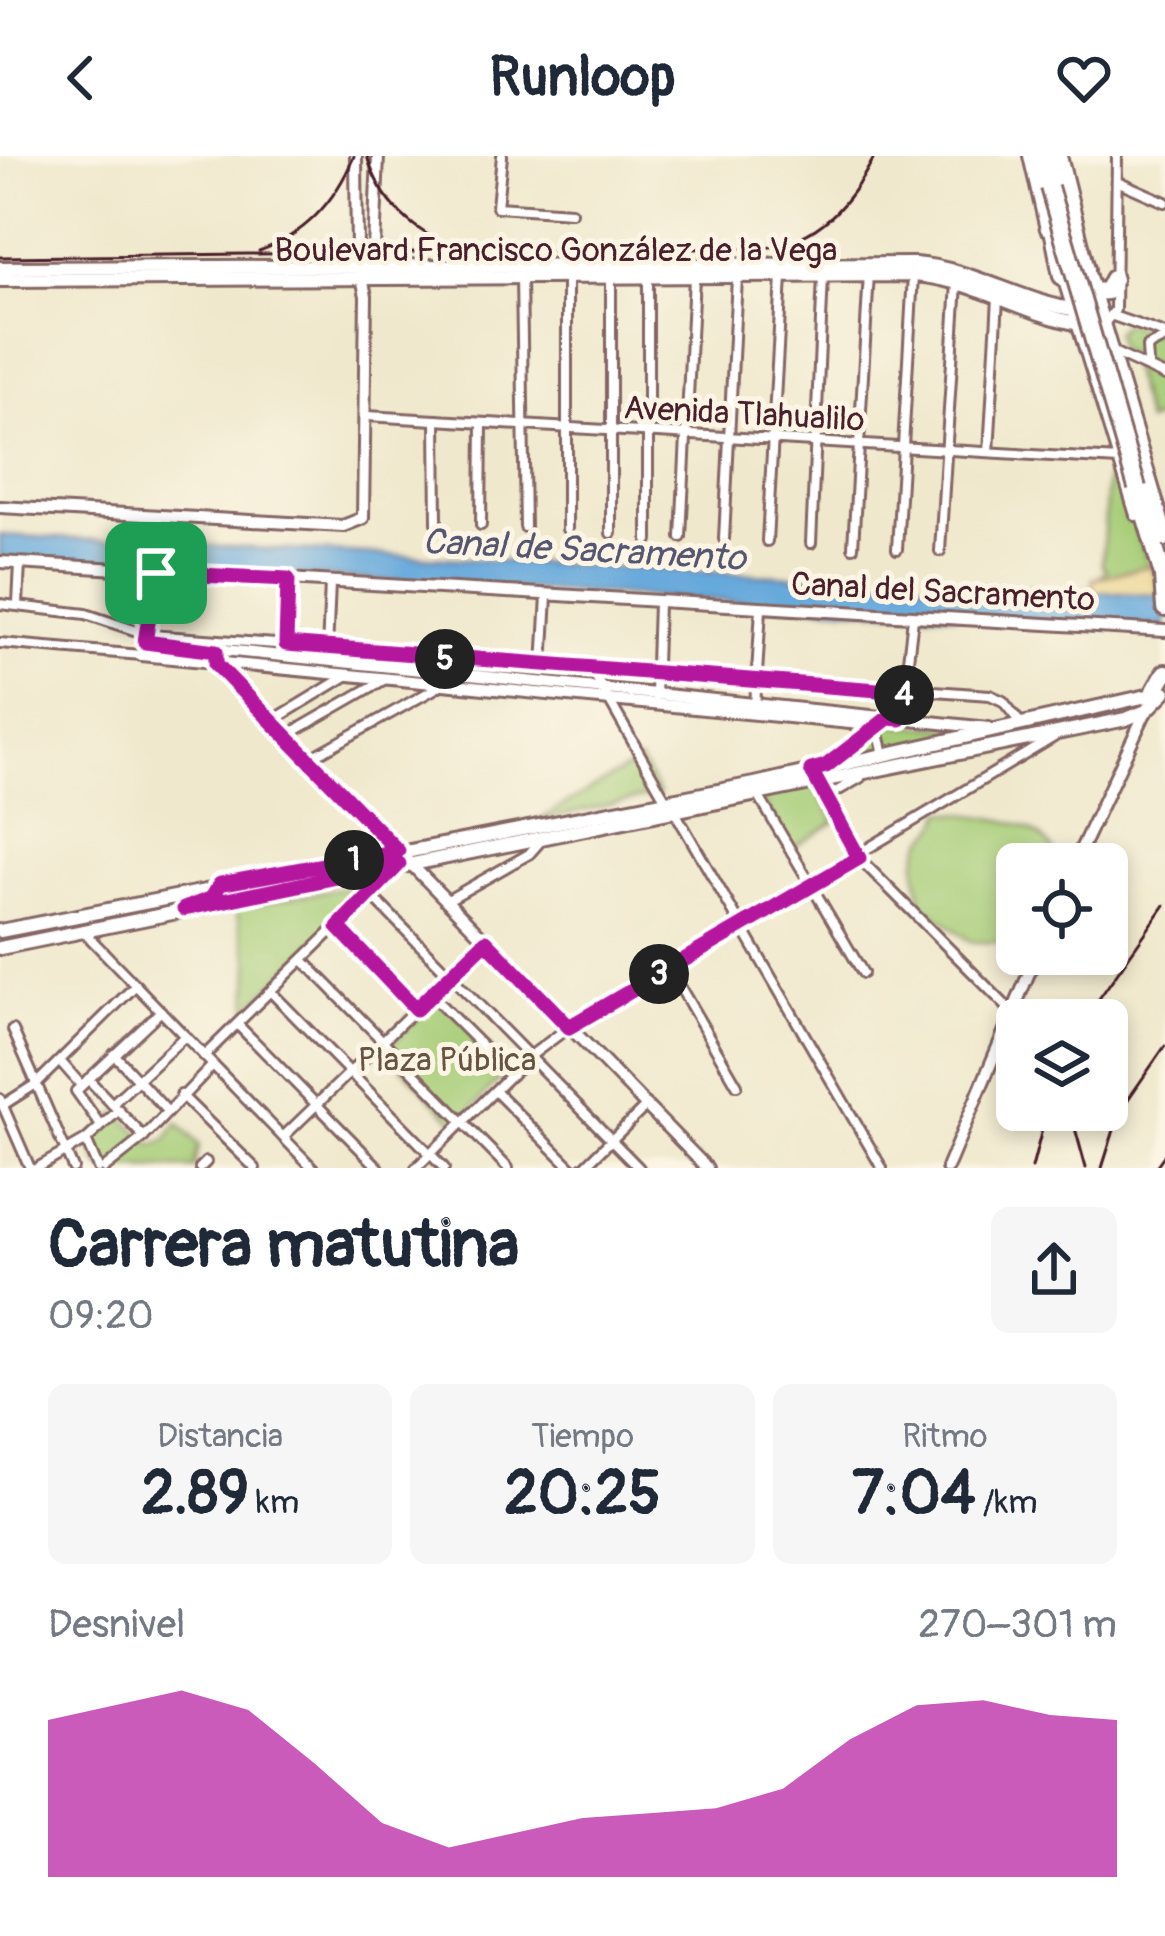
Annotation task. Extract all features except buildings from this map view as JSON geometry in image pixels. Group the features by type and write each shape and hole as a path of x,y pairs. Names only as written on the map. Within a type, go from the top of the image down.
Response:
{"highway":[{"path":"1039,156 1065,284"},
{"path":"1039,156 1163,585"},
{"path":"1051,156 1090,285 1105,317 1165,538"},
{"path":"1090,285 1107,291 1113,280"},
{"path":"1077,324 1114,358"},
{"path":"1090,365 1101,356 1114,358"},
{"path":"1158,700 1165,673"}],"main road":[{"name":"Boulevard Francisco González de la Vega","path":"0,268 70,273 959,270 1048,303 1077,324"},
{"name":"Boulevard Francisco González de la Vega","path":"367,272 782,277 869,269 957,281 1077,324 1105,317"},
{"name":"Boulevard Francisco González de la Vega","path":"0,280 70,273"},
{"path":"1048,303 1065,284"},
{"path":"0,931 220,884 544,837 720,790 875,769 1059,732 1158,700"},
{"path":"0,948 402,859 670,806 757,794 814,776 826,766 1022,726 1096,718"},
{"path":"184,909 212,898 220,884"},
{"path":"82,930 113,909"}],"street":[{"path":"356,156 367,272"},
{"path":"0,507 348,526 359,522 367,508 366,296 378,156"},
{"path":"502,156 496,207 571,212"},
{"path":"1029,156 1119,460 1163,585"},
{"path":"1061,156 1088,247 1090,285"},
{"path":"1117,156 1113,280 1105,317 1165,336"},
{"path":"1116,180 1165,202"},
{"path":"853,547 869,269"},
{"path":"897,549 914,275"},
{"path":"521,276 524,527"},
{"path":"567,276 567,529"},
{"path":"811,543 823,276"},
{"path":"610,277 611,532"},
{"path":"648,277 648,540"},
{"path":"681,536 694,277"},
{"path":"724,539 737,277"},
{"path":"767,542 782,277"},
{"path":"940,551 957,281"},
{"path":"989,452 998,294"},
{"path":"1151,370 1147,346 1165,336"},
{"path":"1114,358 1165,376"},
{"name":"Avenida Tlahualilo","path":"367,416 1119,460"},
{"path":"436,420 437,523"},
{"path":"481,525 482,423"},
{"name":"Canal del Sacramento","path":"0,562 1165,632"},
{"path":"19,604 20,563"},
{"path":"145,644 156,573"},
{"path":"286,644 288,579"},
{"path":"327,651 330,583"},
{"path":"543,666 547,596"},
{"path":"655,696 658,603"},
{"path":"0,604 86,614 145,644 386,682 719,714 1003,730"},
{"path":"755,706 761,609"},
{"path":"884,754 887,723 904,692 913,618"},
{"path":"0,643 286,644 327,651 990,695 1003,700 1022,726"},
{"path":"216,657 390,666 727,701 887,723"},
{"path":"216,657 402,859 707,1168"},
{"path":"286,736 386,682 390,666"},
{"path":"592,670 882,1168"},
{"path":"272,722 346,676"},
{"path":"309,760 438,687"},
{"path":"1085,843 1158,700"},
{"path":"719,714 727,701"},
{"path":"826,766 887,723"},
{"path":"416,1168 529,1057 569,1027 859,858 1059,732"},
{"path":"825,798 875,769"},
{"path":"814,776 859,858 999,999"},
{"path":"757,794 863,973"},
{"path":"446,901 529,854 544,837"},
{"path":"86,1140 102,1168 144,1137 237,1024 402,859"},
{"path":"370,895 639,1168"},
{"path":"338,927 416,1009"},
{"path":"82,930 305,1165"},
{"path":"283,1137 486,941"},
{"path":"303,960 508,1168"},
{"path":"669,968 737,1085"},
{"path":"136,985 36,1084 1,1102 33,1168 86,1140 137,1080 185,1036"},
{"path":"271,992 444,1168"},
{"path":"431,994 511,1075"},
{"path":"101,1126 75,1097 161,1011"},
{"path":"237,1024 379,1168"},
{"path":"13,1030 73,1168"},
{"path":"947,1168 996,1050"},
{"path":"114,1054 167,1111"},
{"path":"60,1060 144,1137"},
{"path":"495,1091 572,1168"},
{"path":"182,1095 255,1168"},
{"path":"583,1168 646,1106"}],"green space":[{"path":"1123,323 1165,335 1165,373 1118,349 1115,333"},
{"path":"1130,365 1160,379 1165,415 1146,422"},
{"path":"1108,467 1119,468 1155,588 1097,579 1107,570 1102,565"},
{"path":"885,724 990,730 838,759"},
{"path":"640,761 659,794 537,821"},
{"path":"814,783 835,822 791,849 759,794"},
{"path":"943,811 989,818 1020,825 1047,843 996,843 996,942 971,942 922,904 917,858"},
{"path":"378,881 248,1008 250,962 235,908"},
{"name":"Plaza Pública","path":"440,997 509,1069 457,1124 385,1050"},
{"path":"118,1113 153,1145 166,1140 178,1123 199,1145 194,1168 101,1168 88,1140"}],"sand":[{"path":"1152,565 1165,622 1093,600 1093,579"}],"water":[{"name":"Canal de Sacramento","path":"0,535 1155,595 1165,597 1165,627 0,558"}],"railway":[{"path":"259,251 305,226 338,187 354,156"},
{"path":"367,156 401,214 427,234 459,249"},
{"path":"0,257 764,248 801,237 831,217 875,156"},
{"path":"1099,999 1165,905"},
{"path":"1102,1168 1120,1111 1165,1046"},
{"path":"1032,1168 1042,1131"},
{"path":"1076,1131 1086,1168"},
{"path":"1155,1168 1165,1154"}],"route":[{"path":"156,573 288,579 286,644 327,651 904,692 901,719 888,718 826,766 811,770 859,858 569,1027 486,941 416,1009 338,927 399,864 184,909 212,898 220,884 398,851 216,664 216,651 145,642 156,573"}]}
